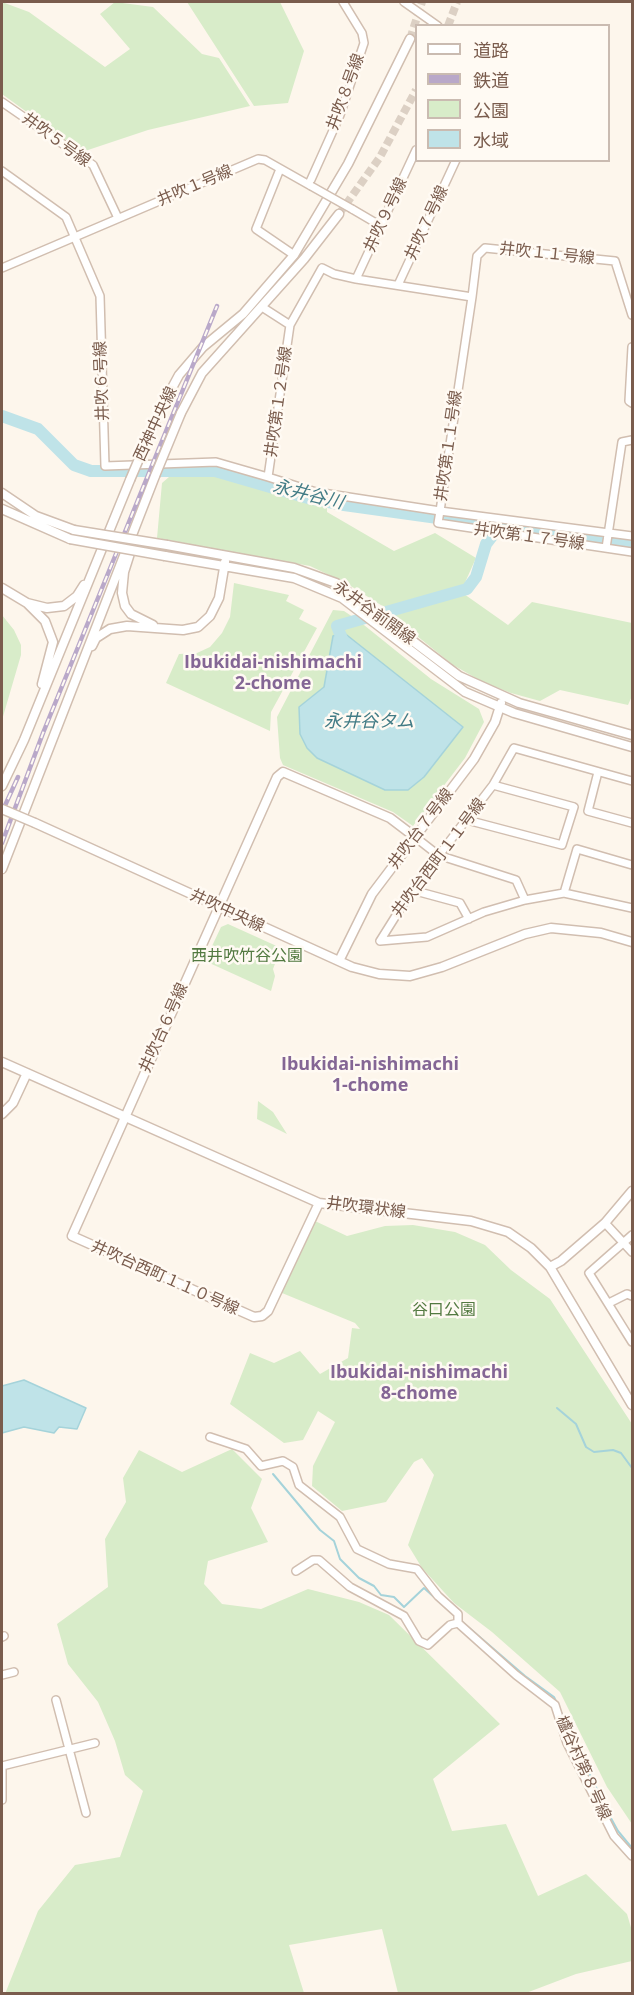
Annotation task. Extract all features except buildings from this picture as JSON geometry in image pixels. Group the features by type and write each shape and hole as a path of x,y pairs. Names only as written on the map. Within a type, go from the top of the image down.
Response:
{"street":[{"name":"井吹８号線","path":"310,185 340,115 364,43 362,33 343,2"},
{"path":"404,2 435,24"},
{"name":"西神中央線","path":"2,786 24,740 159,412 179,375 203,346 243,314 294,255 348,164 410,39"},
{"name":"井吹５号線","path":"2,102 93,165 118,219"},
{"name":"井吹９号線","path":"356,279 415,154"},
{"name":"井吹１号線","path":"2,268 258,159 310,185 381,226"},
{"name":"井吹７号線","path":"398,285 455,162"},
{"path":"280,169 256,229 294,255"},
{"name":"井吹６号線","path":"2,171 66,217 100,296 105,466 216,462 268,477"},
{"name":"西神中央線","path":"2,869 75,678 181,413 202,373 262,307 339,214"},
{"name":"井吹１１号線","path":"472,297 477,256 485,248 615,261 633,315"},
{"name":"井吹第１２号線","path":"356,279 334,274 322,268 290,325 268,477 316,492 439,515"},
{"path":"356,279 472,297"},
{"name":"井吹第１１号線","path":"472,297 439,515 633,536"},
{"path":"262,307 290,325"},
{"path":"633,347 629,401 633,403"},
{"path":"606,548 622,442 633,440"},
{"path":"155,476 124,572 122,593 131,614 159,628"},
{"name":"永井谷前開線","path":"2,493 9,500 36,516 74,530 294,568 336,583 459,676 503,697 633,735"},
{"path":"2,511 9,500"},
{"name":"永井谷前開線","path":"2,511 70,539 294,578 342,598 465,692 500,707 633,747"},
{"name":"井吹第１７号線","path":"439,515 494,532 633,552"},
{"path":"75,678 96,638 110,628 128,626 183,630 198,627 210,616 219,598 225,555"},
{"path":"27,603 46,608 64,606 77,596 95,567"},
{"path":"2,588 27,603 45,621 53,642 24,740"},
{"name":"井吹台７号線","path":"339,961 372,894 474,759 495,722 503,697"},
{"name":"井吹台西町１１号線","path":"633,781 514,748 493,785 411,890 380,941 428,937 468,919 525,900 564,893 633,908"},
{"name":"井吹台６号線","path":"124,1117 277,777 283,772 390,818 415,837"},
{"path":"598,772 588,811 633,823"},
{"path":"467,820 562,845 574,807 493,785"},
{"name":"井吹中央線","path":"2,809 339,961 379,974 410,976 442,967 525,934 551,928 583,930 633,942"},
{"path":"415,837 438,855 516,880 525,900"},
{"path":"564,893 577,849 633,865"},
{"path":"411,890 460,903 468,919"},
{"name":"井吹環状線","path":"2,1062 319,1203 471,1221 508,1232 531,1248 550,1267 633,1405"},
{"path":"2,1114 13,1103 27,1073"},
{"name":"井吹台西町１１０号線","path":"124,1117 72,1236 211,1299 254,1317 262,1316 268,1311 319,1203"},
{"path":"550,1267 561,1261 605,1223 633,1191"},
{"path":"605,1223 633,1252"},
{"path":"633,1235 590,1273 633,1342"},
{"path":"609,1303 627,1293 633,1296"},
{"name":"櫨谷村第８号線","path":"210,1437 246,1449 261,1466 283,1461 293,1467 299,1485 340,1517 357,1549 389,1564 417,1569 458,1620 516,1675 555,1705 567,1743 614,1836 633,1856"},
{"path":"296,1571 313,1560 319,1560 350,1587 404,1616 419,1641 428,1645 458,1620"},
{"path":"2,1675 14,1672"},
{"path":"56,1700 86,1812"},
{"path":"2,1800 2,1768 94,1743"}],"green space":[{"path":"2,2 29,12 105,67 130,49 100,14 115,2 153,7 202,54 219,58 250,106 148,130 82,152 2,94"},
{"path":"187,2 280,2 304,51 288,103 254,106"},
{"path":"212,474 327,506 327,512 394,551 435,533 476,558 463,587 384,607 346,583 310,566 157,538 162,483 169,477"},
{"path":"234,583 289,595 286,601 304,610 299,619 317,628 271,712 270,731 166,683 179,654 197,653 210,647 222,633 230,617"},
{"path":"464,594 508,625 532,602 632,623 632,696 628,705 560,690 540,701 511,693 483,682 453,665 391,615"},
{"path":"333,610 344,611 359,621 431,679 479,709 484,722 465,758 413,826 393,812 283,765 280,758 277,717","holes":["339,635 463,727 424,777 408,790 385,790 299,707 324,687 333,637"]},
{"path":"2,615 14,630 21,645 21,655 2,720"},
{"name":"西井吹竹谷公園","path":"228,924 281,948 273,969 275,976 271,991 205,961 221,927"},
{"path":"258,1101 273,1112 287,1134 257,1119"},
{"name":"谷口公園","path":"315,1221 347,1236 385,1226 413,1225 455,1232 485,1245 511,1270 550,1299 632,1424 632,1824 607,1787 560,1692 492,1632 454,1603 422,1568 408,1545 434,1475 422,1458 414,1462 386,1502 342,1511 312,1486 313,1466 335,1422 318,1411 303,1440 284,1443 230,1404 250,1353 274,1363 300,1351 320,1374 348,1358 352,1328 360,1329 355,1323 282,1293"},
{"path":"232,1449 262,1479 251,1508 268,1542 208,1561 204,1584 222,1604 261,1609 308,1589 359,1602 389,1615 500,1724 433,1779 452,1831 506,1824 538,1896 586,1874 627,1914 632,1931 632,1961 576,1974 526,1993 398,1993 382,1929 289,1945 304,1993 5,1994 38,1911 75,1865 120,1857 143,1791 125,1775 115,1741 98,1702 68,1664 57,1624 108,1587 105,1539 126,1502 123,1478 139,1450 182,1472"}],"water":[{"name":"永井谷タム","path":"343,632 463,727 424,777 408,790 385,790 317,758 307,748 300,734 299,707 324,687 333,636"},
{"path":"24,1380 86,1408 77,1429 59,1427 54,1433 24,1427 2,1433 2,1386"}],"waterway":[{"name":"永井谷川","path":"2,416 38,429 74,465 91,471 215,471 308,498 344,505 632,545"},
{"path":"346,649 337,626 467,589 476,577 486,544 499,527"},
{"path":"557,1408 576,1424 586,1447 594,1452 613,1450 621,1453 632,1468"},
{"path":"273,1474 320,1530 334,1541 340,1559 359,1578 374,1586 381,1595 394,1597 404,1607 424,1588 455,1616"},
{"path":"460,1620 525,1676 554,1697 607,1811 618,1831 632,1848"}],"tunnel":[{"path":"410,39 422,2"},
{"path":"449,24 457,2"},
{"path":"339,214 380,157 415,92"}],"railway":[{"path":"2,843 43,733 217,306"},
{"path":"2,812 18,777"}],"district":[{"name":"Ibukidai-nishimachi 2-chome","path":"273,673"},
{"name":"Ibukidai-nishimachi 1-chome","path":"370,1075"},
{"name":"Ibukidai-nishimachi 8-chome","path":"419,1383"}]}
